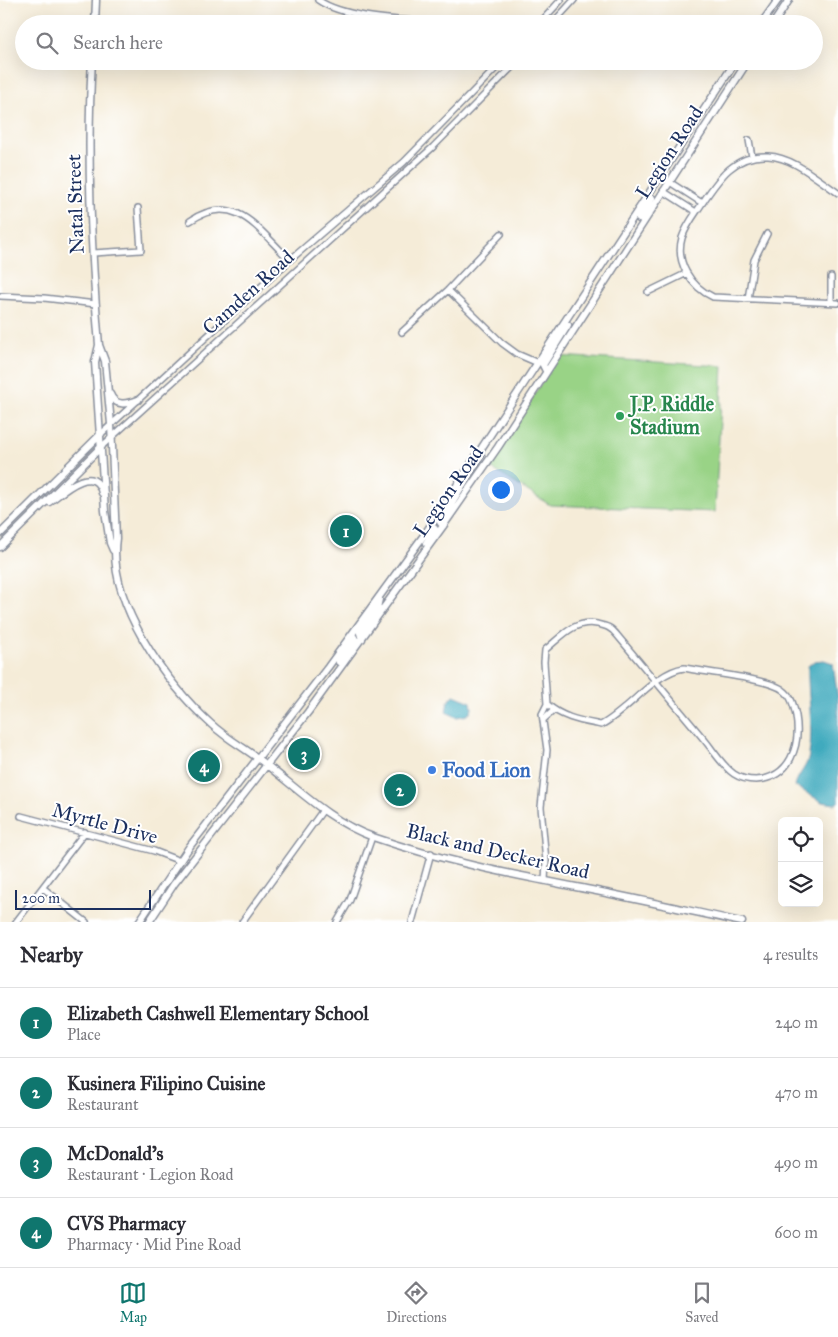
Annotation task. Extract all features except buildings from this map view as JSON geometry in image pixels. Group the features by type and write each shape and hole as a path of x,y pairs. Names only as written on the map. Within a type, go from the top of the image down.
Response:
{"main road":[{"path":"95,15 96,0"},
{"path":"768,15 778,0"},
{"path":"779,15 789,0"},
{"name":"Natal Street","path":"92,70 89,144 93,253 99,345 105,361 112,436 116,538 114,551"},
{"name":"Legion Road","path":"139,922 180,861 352,634 431,525 730,70"},
{"name":"Legion Road","path":"150,922 174,884 321,694 444,526 498,447 668,181 742,70"},
{"path":"662,191 661,184 684,146 684,141"},
{"path":"612,268 614,260 654,194 653,189"},
{"path":"546,371 543,365 578,309 580,299"},
{"name":"Natal Street","path":"99,345 95,362 105,510"},
{"path":"108,390 116,402 124,404 138,400"},
{"name":"Camden Road","path":"0,534 101,434"},
{"path":"444,526 440,522 478,462 485,444"},
{"name":"Camden Road","path":"0,548 24,521 102,446"},
{"path":"24,521 80,480 93,480 98,484 105,510"},
{"name":"Black and Decker Road","path":"105,510 110,543 114,551 127,605 141,636 160,666 202,716 323,810 372,837 482,867 742,922"},
{"path":"395,593 399,582 434,530 435,527 431,525"},
{"path":"362,639 360,633 377,608 379,597"},
{"path":"321,694 330,676 355,639 352,634"}],"street":[{"path":"318,0 346,12 362,15"},
{"path":"547,15 561,0"},
{"path":"560,15 574,0"},
{"name":"Camden Road","path":"101,434 290,260 404,162 493,70"},
{"name":"Camden Road","path":"102,446 433,147 509,70"},
{"path":"749,140 752,157"},
{"path":"838,192 783,159 768,156 752,157 735,164 724,173 696,212 686,229 681,244 681,258 687,273 700,290 713,297 838,303"},
{"path":"668,181 702,203"},
{"path":"662,191 696,212"},
{"path":"93,253 140,250 138,208"},
{"path":"190,221 208,210 227,209 255,226 290,260"},
{"path":"402,332 448,290 501,234"},
{"path":"748,299 754,260 768,234"},
{"path":"648,292 687,273"},
{"path":"830,277 831,302"},
{"path":"448,290 502,343 517,354 538,363"},
{"path":"0,296 44,298 96,304"},
{"path":"545,881 546,861 541,807 547,750 543,720 546,707 545,650 576,624 586,622 610,627 656,682 734,775 750,780 774,776 785,767 794,755 797,740 794,704 783,689 764,683 684,668 672,670 656,682 602,725 571,719 546,707"},
{"path":"546,707 549,716"},
{"path":"543,720 554,710"},
{"path":"242,922 323,810"},
{"name":"Myrtle Drive","path":"21,816 85,832 180,861"},
{"path":"16,922 85,832"},
{"path":"337,922 350,900 372,837"},
{"path":"412,922 431,853"},
{"path":"42,888 86,922"}],"green space":[{"name":"J.P. Riddle Stadium","path":"558,356 723,366 715,512 550,505 489,467"}],"water":[{"path":"824,660 833,663 838,700 838,802 835,804 822,802 795,786 808,759 810,744 811,722 808,666 814,661"},
{"path":"454,695 471,702 472,709 468,715 457,717 446,712 448,701"}],"place":[{"name":"J.P. Riddle Stadium","path":"620,416"},
{"name":"Elizabeth Cashwell Elementary School","path":"346,531"},
{"name":"McDonald's","path":"304,754"},
{"name":"CVS Pharmacy","path":"204,766"},
{"name":"Food Lion","path":"432,770"},
{"name":"Kusinera Filipino Cuisine","path":"400,790"}]}
